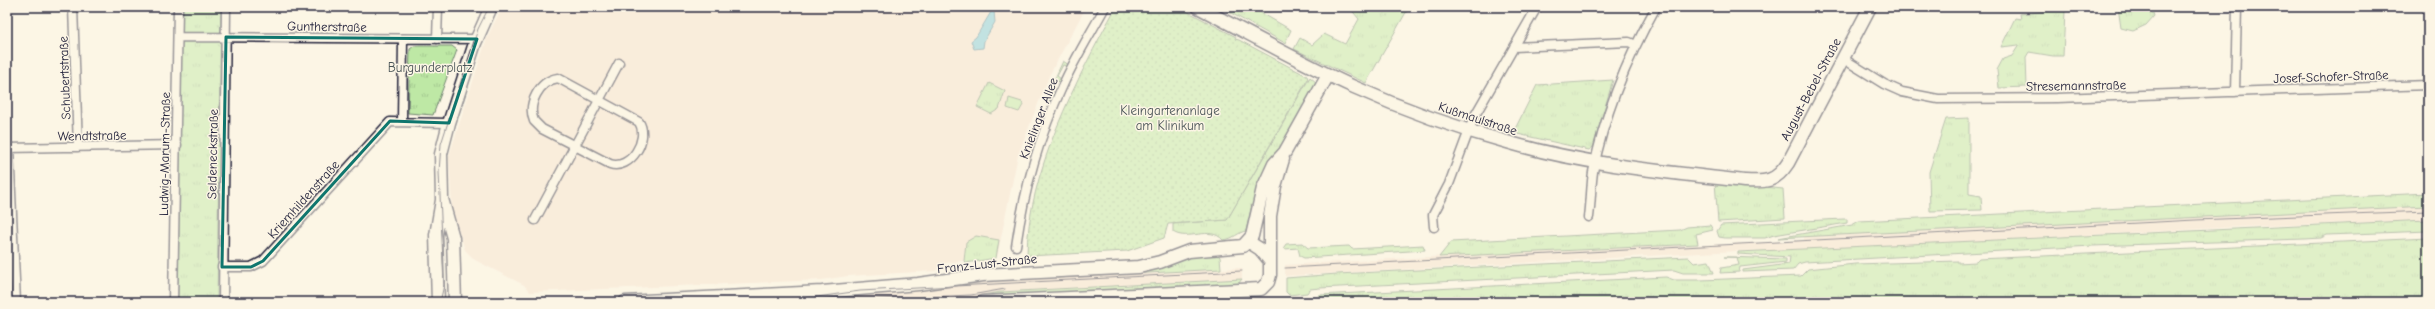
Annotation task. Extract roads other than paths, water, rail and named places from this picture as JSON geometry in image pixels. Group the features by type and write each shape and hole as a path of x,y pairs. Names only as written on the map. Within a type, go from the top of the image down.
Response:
{"street":[{"name":"Schubertstraße","path":"73,7 78,147"},
{"name":"Ludwig-Marum-Straße","path":"173,302 177,145 178,7"},
{"name":"Seldeneckstraße","path":"222,302 226,7"},
{"path":"437,39 438,7"},
{"path":"438,302 436,235 442,199 441,154 449,123 477,39 491,7"},
{"name":"Knielinger Allee","path":"1016,246 1027,187 1043,133 1063,84 1105,7"},
{"name":"Kußmaulstraße","path":"1198,7 1328,75 1396,105 1469,131 1515,145 1595,162 1744,181 1771,180"},
{"path":"1434,227 1433,215 1449,184 1480,105 1537,7"},
{"path":"1589,217 1595,162 1616,95 1636,45 1656,7"},
{"name":"August-Bebel-Straße","path":"1771,180 1778,176 1788,163 1870,7"},
{"path":"2235,92 2237,7"},
{"name":"Guntherstraße","path":"178,37 477,39"},
{"path":"402,122 403,39"},
{"path":"1514,48 1629,42 1636,45"},
{"name":"Stresemannstraße","path":"1842,58 1884,84 1902,92 1938,99 2057,98 2235,92"},
{"path":"535,220 619,63"},
{"path":"982,302 1261,289 1268,282 1271,270 1270,216 1275,186 1285,152 1328,75"},
{"path":"558,78 600,99 639,122 642,133 637,149 629,161 616,166 575,146 542,129 534,121 531,111 534,101 546,82 558,78"},
{"name":"Josef-Schofer-Straße","path":"2235,92 2428,86"},
{"name":"Kriemhildenstraße","path":"222,267 251,267 263,261 402,110"},
{"path":"390,122 449,123"},
{"name":"Wendtstraße","path":"8,148 177,145"},
{"path":"8,148 16,302"},
{"path":"1270,260 1260,249 1249,242 1253,233 1263,188 1274,164 1285,152"},
{"path":"442,199 453,238 455,302"},
{"name":"Franz-Lust-Straße","path":"626,302 822,292 924,283 982,275 1139,267 1160,262 1189,251 1243,246 1249,242"}],"water":[{"path":"994,11 995,22 984,41 983,48 974,49 971,41 976,37 991,12"}],"tram line":[{"path":"440,302 444,285 439,172 441,144 478,29 489,7"},
{"path":"1285,268 2195,220 2428,211"},
{"path":"719,302 817,297 860,291 1242,271"},
{"path":"821,302 971,295 1005,289"}],"park label":[{"name":"Burgunderplatz","path":"430,67"},
{"name":"Kleingartenanlage am Klinikum","path":"1170,118"}]}
